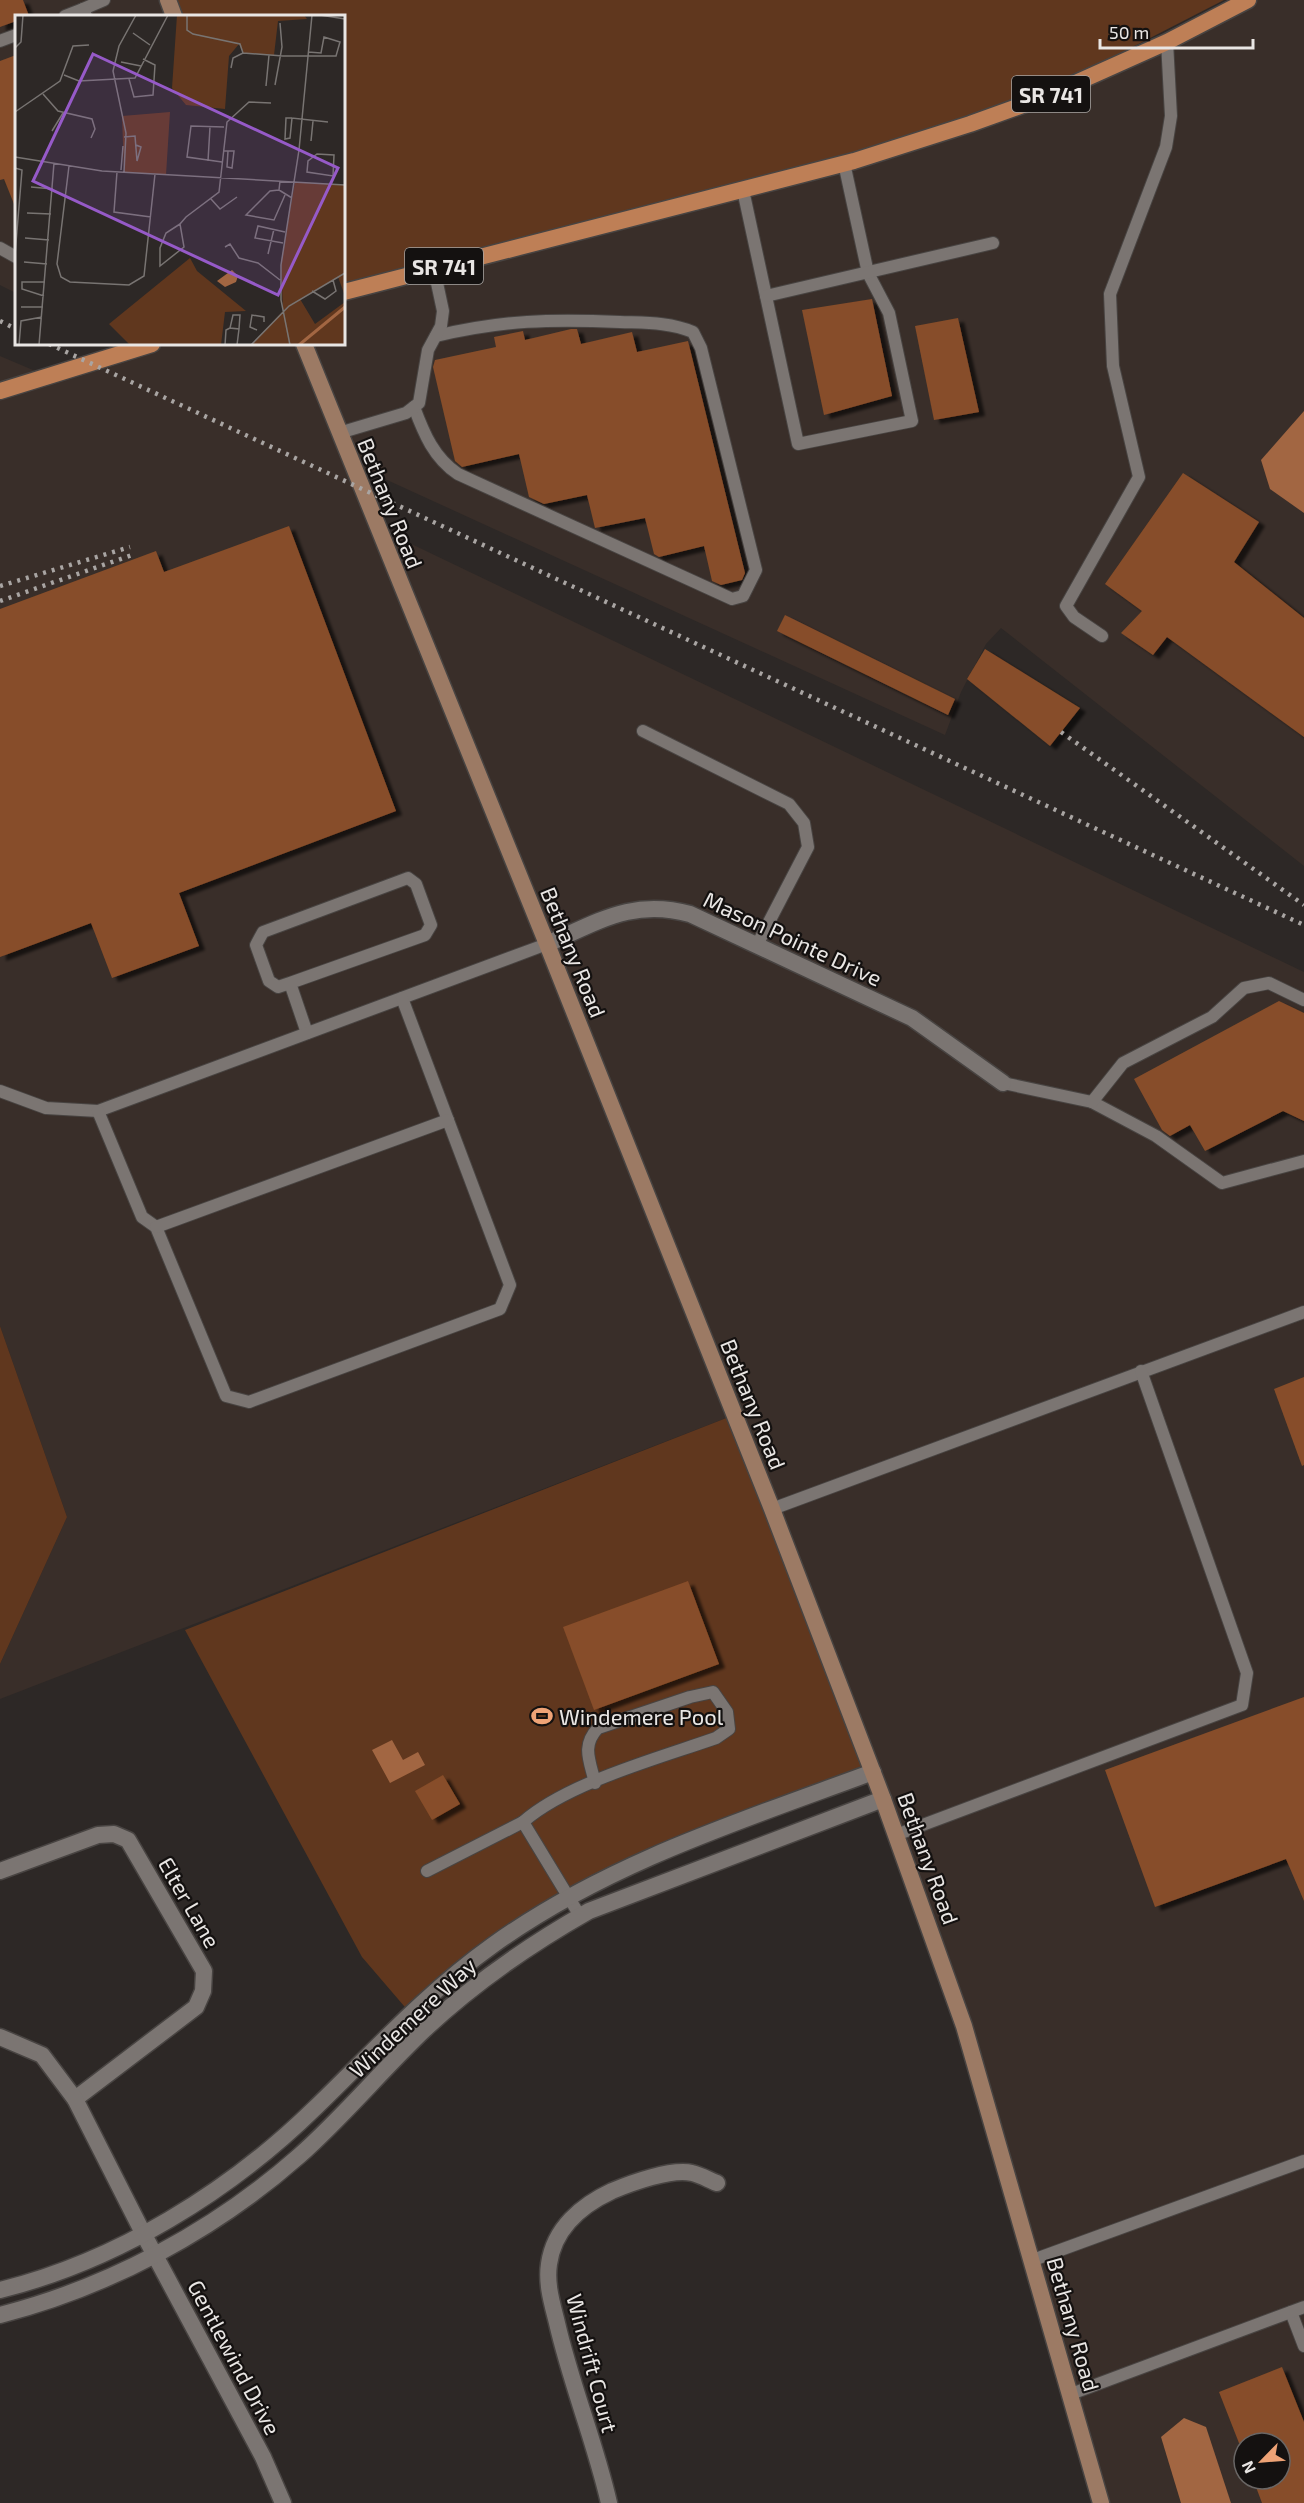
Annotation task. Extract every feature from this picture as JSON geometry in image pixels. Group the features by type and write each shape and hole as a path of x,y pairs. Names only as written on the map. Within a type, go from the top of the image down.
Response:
{"main road":[{"path":"168,0 174,15"},
{"name":"SR 741","path":"345,292 844,163 970,124 1023,105 1167,42 1248,0"},
{"path":"0,391 149,345"},
{"name":"Bethany Road","path":"304,345 547,944 772,1509 884,1799 964,2026 1101,2503"}],"street":[{"name":"Mason Pointe Drive","path":"547,944 621,912 665,907 690,914 912,1018 1003,1083"},
{"name":"Windemere Way","path":"0,2290 72,2266 143,2234 220,2187 256,2160 314,2109 389,2033 445,1981 494,1944 570,1897 640,1862 711,1832 873,1772"},
{"name":"Windemere Way","path":"0,2315 74,2291 155,2255 237,2205 289,2164 331,2126 423,2031 466,1993 510,1959 580,1916 884,1799"},
{"name":"Elter Lane","path":"0,1871 98,1835 114,1834 128,1840 204,1971 203,1991 196,2007 75,2099"},
{"name":"Gentlewind Drive","path":"0,2037 42,2055 75,2099 143,2234 263,2457 283,2503"},
{"name":"Windrift Court","path":"609,2503 571,2378 549,2288 549,2264 554,2248 561,2233 582,2208 626,2185 658,2176 691,2172 717,2183"}],"lane":[{"path":"85,13 104,0"},
{"path":"0,41 15,35"},
{"path":"1102,636 1074,617 1066,606 1139,477 1113,366 1110,294 1166,147 1171,116 1167,42"},
{"path":"743,190 798,444 912,421 890,314 868,273 844,163"},
{"path":"766,296 993,243"},
{"path":"0,248 15,256"},
{"path":"339,434 406,413 419,403 428,350 441,326 443,311 434,269"},
{"path":"414,407 424,434 443,464 459,474 732,599 743,596 751,583 756,570 701,348 693,332 662,323 566,318 478,326 436,336"},
{"path":"643,730 789,804 804,823 808,848 757,945"},
{"path":"408,878 417,884 431,925 425,935 290,983 278,987 269,981 256,945 263,932 408,878"},
{"path":"0,1091 46,1108 98,1111 547,944"},
{"path":"290,983 307,1033"},
{"path":"1092,1102 1124,1063 1212,1017 1244,988 1269,983 1304,1000"},
{"path":"98,1111 142,1217 156,1227 226,1396 249,1402 500,1309 510,1285 402,998"},
{"path":"1003,1083 1092,1102 1156,1136 1222,1183 1304,1161"},
{"path":"156,1227 448,1120"},
{"path":"772,1509 1304,1312"},
{"path":"896,1835 1242,1705 1247,1673 1141,1371"},
{"path":"427,1871 523,1822 540,1808 595,1783 621,1771 716,1738 729,1729 727,1712 713,1692 690,1696 598,1728 589,1738 588,1751 595,1783"},
{"path":"523,1822 580,1916"},
{"path":"1033,2260 1304,2161"},
{"path":"1071,2394 1304,2307"},
{"path":"1291,2312 1304,2346"}],"shaded area":[{"path":"0,0 168,0 174,15 15,15 15,292 0,285"},
{"path":"168,0 1224,0 1014,108 677,207 345,292 345,15 174,15"},
{"path":"1248,0 1304,0 1304,866 1001,628 986,644 961,692 945,735 352,464 376,527 1304,972 1304,2503 1101,2503 964,2026 734,1415 0,1699 0,1664 67,1517 0,1326 0,356 47,376 136,345 345,345 345,292 1014,108"},
{"path":"1304,411 1304,513 1270,489 1261,460"},
{"path":"0,1326 67,1517 0,1664"},
{"name":"Windemere Pool","path":"734,1415 873,1772 572,1896 410,2013 362,1957 185,1630"},
{"path":"392,1740 403,1760 418,1752 425,1765 390,1783 372,1750"},
{"path":"1184,2418 1206,2427 1231,2503 1181,2503 1161,2437"}],"building":[{"path":"0,0 23,0 29,15 15,15 15,21 0,27"},
{"path":"15,55 15,206 4,179 0,180 0,61"},
{"path":"872,299 892,396 824,415 802,310"},
{"path":"958,318 979,412 934,420 915,326"},
{"path":"577,329 581,344 632,332 637,352 688,341 745,573 742,580 721,585 712,581 704,546 659,557 654,554 645,518 595,528 587,495 544,504 529,497 519,454 462,467 455,461 433,367 435,360 496,347 494,337 523,331 525,340"},
{"path":"1183,473 1259,522 1234,562 1304,618 1304,737 1167,637 1153,655 1121,633 1142,611 1105,584"},
{"path":"289,526 396,811 179,893 199,946 112,978 91,923 0,957 0,609 156,551 164,572"},
{"path":"785,615 955,699 948,715 777,631"},
{"path":"985,649 1080,708 1050,746 967,679"},
{"path":"1279,1001 1304,1013 1304,1121 1283,1111 1205,1151 1190,1125 1170,1136 1162,1130 1134,1079"},
{"path":"1304,1377 1304,1465 1302,1466 1274,1389"},
{"path":"688,1581 719,1664 594,1710 563,1627"},
{"path":"1304,1697 1304,1901 1286,1859 1155,1907 1105,1770"},
{"path":"443,1775 460,1804 432,1820 415,1791"},
{"path":"1282,2367 1304,2422 1304,2503 1262,2503 1258,2491 1292,2491 1292,2431 1234,2431 1219,2392"}],"railway":[{"path":"0,321 15,328"},
{"path":"51,345 1304,925"},
{"path":"0,586 130,547"},
{"path":"0,601 132,555"},
{"path":"1061,732 1304,905"}],"place":[{"name":"Windemere Pool","path":"542,1716"}]}
